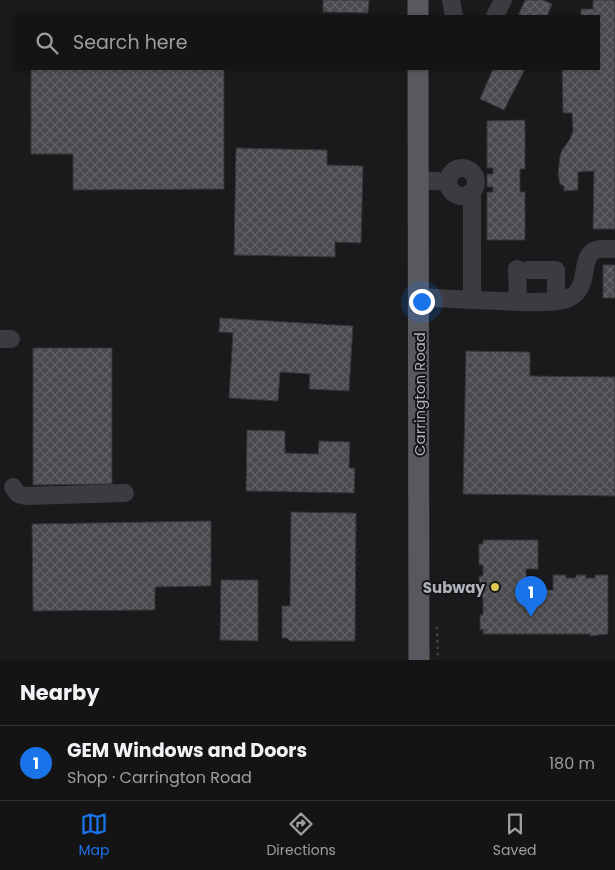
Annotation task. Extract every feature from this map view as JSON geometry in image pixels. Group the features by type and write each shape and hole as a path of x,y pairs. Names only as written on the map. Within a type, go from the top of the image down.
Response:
{"main road":[{"path":"418,0 418,15"},
{"name":"Carrington Road","path":"418,70 419,660"}],"lane":[{"path":"451,0 454,15"},
{"path":"496,15 503,0"},
{"path":"418,180 448,182 449,177 455,170 464,168 472,173 476,181 474,190 470,193 472,198 472,300"},
{"path":"418,297 518,301 556,301 570,298 581,286 588,255 597,249 615,249"},
{"path":"518,301 523,269 556,270 556,301"},
{"path":"13,487 18,494 26,496 125,492"}],"building":[{"path":"323,0 369,0 368,13 323,12"},
{"path":"525,0 543,0 552,4 547,15 518,15"},
{"path":"593,0 615,0 615,229 593,229 594,171 578,172 578,190 564,191 564,186 560,184 558,174 562,150 573,131 572,113 563,113 562,70 600,70 600,15 581,15 581,9 593,9"},
{"path":"31,70 224,70 224,189 73,190 73,154 31,154"},
{"path":"493,70 524,70 504,110 480,99"},
{"path":"525,120 525,169 520,169 520,192 525,192 525,240 487,240 487,192 493,192 493,187 487,187 487,174 493,174 493,168 487,168 487,121"},
{"path":"236,148 327,150 327,165 363,166 361,243 335,242 335,257 234,255"},
{"path":"603,265 615,265 615,298 603,298"},
{"path":"220,318 353,326 349,391 309,389 310,374 280,372 278,401 229,398 233,333 219,332"},
{"path":"33,348 112,348 112,484 33,485"},
{"path":"466,351 530,352 530,376 615,377 615,496 463,494"},
{"path":"247,430 285,431 285,453 318,454 319,441 350,442 349,468 355,468 354,493 246,491"},
{"path":"291,512 356,513 355,641 290,641 287,638 282,638 282,606 290,606"},
{"path":"211,521 211,586 155,587 155,610 33,611 32,524"},
{"path":"483,540 538,540 538,569 526,569 526,590 553,590 553,575 566,575 566,578 576,578 576,575 586,575 586,578 595,578 595,575 608,575 608,634 590,636 590,634 483,634 483,629 480,630 480,615 483,615 483,597 480,597 479,576 483,576 483,565 479,565 479,544 483,544"},
{"path":"221,580 258,580 258,641 220,640"}],"place":[{"name":"Subway","path":"495,587"},
{"name":"GEM Windows and Doors","path":"531,617"}]}
